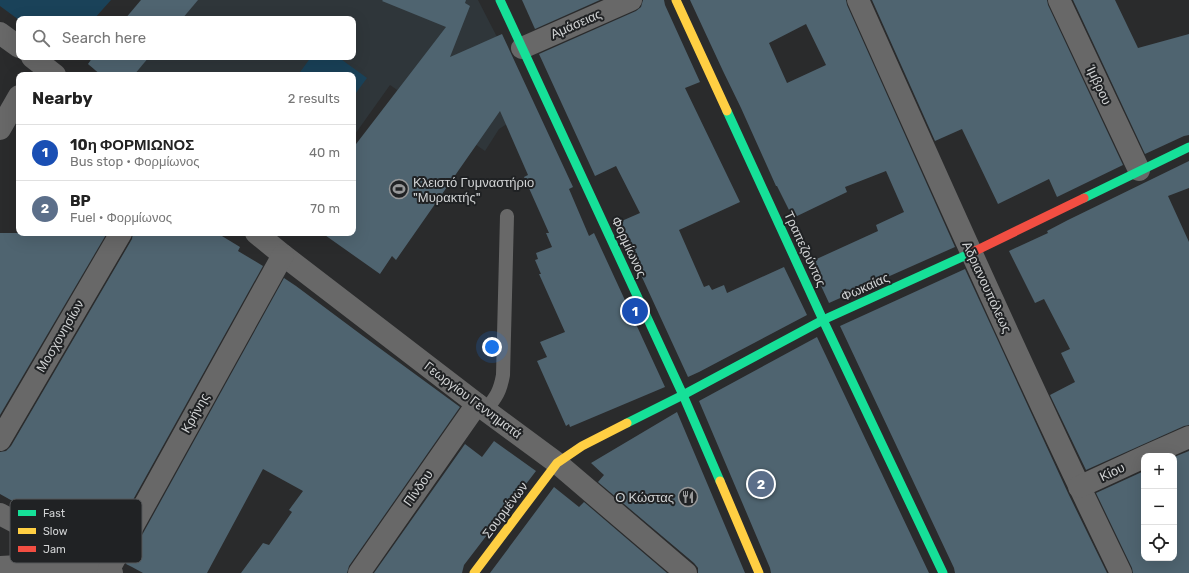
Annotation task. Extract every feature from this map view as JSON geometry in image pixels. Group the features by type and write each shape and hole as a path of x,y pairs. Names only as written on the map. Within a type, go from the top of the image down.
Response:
{"street":[{"name":"Φορμίωνος","path":"500,0 683,395 759,573"},
{"name":"Αμάσειας","path":"522,48 631,0"},
{"name":"Τραπεζούντος","path":"676,0 823,320 943,573"},
{"name":"Αδριανουπόλεως","path":"858,0 971,253 1079,487 1121,573"},
{"name":"Ίμβρου","path":"1058,0 1139,170"},
{"path":"0,33 16,45"},
{"path":"0,129 16,101"},
{"name":"Φωκαίας","path":"557,463 582,446 683,395 823,320 971,253 1189,147"},
{"name":"Μοσχονησίων","path":"0,440 119,236"},
{"name":"Γεωργίου Γεννηματά","path":"260,236 557,463 686,573"},
{"name":"Κρήνης","path":"142,501 283,255"},
{"name":"Πίνδου","path":"359,573 482,407"},
{"name":"Κίου","path":"1153,453 1189,436"},
{"name":"Κίου","path":"1079,487 1141,459"},
{"name":"Σουρμένων","path":"474,573 557,463"},
{"path":"0,514 10,519"},
{"path":"92,563 103,569"},
{"path":"3,569 103,569"}],"lane":[{"path":"482,407 498,393 503,375 507,216"}],"shaded area":[{"path":"0,0 111,0 97,16 16,16 16,18 0,6"},
{"path":"141,0 478,0 537,115 518,117 499,129 485,151 390,85 356,133 356,72 97,72 88,64 91,60 356,60 356,16 128,16"},
{"path":"309,60 342,60 367,78 356,93 356,72 300,72"}],"building":[{"path":"141,0 198,0 185,16 128,16"},
{"path":"466,0 465,3 470,6 450,57 502,34 573,187 569,189 589,236 594,233 665,387 570,427 569,424 566,426 537,361 547,357 540,342 565,332 539,274 541,274 535,260 538,259 536,253 552,247 546,233 549,233 524,177 528,175 500,111 396,260 392,256 380,274 326,236 356,236 356,144 446,27 382,1"},
{"path":"522,0 600,0 535,29"},
{"path":"643,0 664,0 700,82 685,88 740,202 679,230 704,287 709,285 712,290 724,285 727,293 784,267 807,315 688,377 617,223 640,213 616,166 595,176 539,54 636,11 641,7"},
{"path":"690,0 846,0 955,247 829,303 810,262 878,231 876,225 904,212 886,171 845,187 847,192 793,218 776,186","holes":["806,24 826,65 787,83 769,43"]},
{"path":"872,0 1047,0 1123,165 1057,197 1049,179 998,204 962,129 935,141"},
{"path":"1073,0 1115,0 1138,48 1189,34 1189,135 1145,154"},
{"path":"91,60 146,60 136,72 97,72 88,64"},
{"path":"1189,161 1189,188 1168,196 1189,242 1189,425 1086,470 1050,395 1075,382 1061,353 1070,349 1044,299 1035,303 1009,251 1048,233 1047,231 1068,220"},
{"path":"0,233 16,233 16,236 105,236 0,415"},
{"path":"132,236 222,236 240,247 238,251 263,266 133,499 10,500 0,494 0,452 6,451 11,446"},
{"path":"965,269 1068,493 1107,573 955,573 954,568 840,326"},
{"path":"284,278 460,407 349,566 347,573 241,573 263,543 269,545 292,512 289,510 303,491 263,469 207,573 143,573 126,564 142,563 142,535"},
{"path":"817,337 929,573 771,573 699,401"},
{"path":"677,412 745,573 698,573 698,568 694,563 598,482 604,475 591,463"},
{"path":"494,441 536,471 464,565 462,573 374,573 465,444 482,457"},
{"path":"1189,451 1189,573 1133,573 1096,493 1141,472 1141,561 1177,561 1177,456"},
{"path":"554,487 579,507 584,502 667,573 490,573"}],"traffic: fast":[{"path":"500,0 683,395 720,481"},
{"path":"727,111 823,320 943,573"},
{"path":"1084,198 1189,147"},
{"path":"627,423 683,395 823,320 971,253"}],"traffic: slow":[{"path":"676,0 727,111"},
{"path":"474,573 557,463 582,446 627,423"},
{"path":"720,481 759,573"}],"traffic: jam":[{"path":"971,253 1084,198"}],"place":[{"name":"Κλειστό Γυμναστήριο \"Μυρακτής\"","path":"399,189"},
{"name":"10η ΦΟΡΜΙΩΝΟΣ","path":"635,311"},
{"name":"BP","path":"761,484"},
{"name":"Ο Κώστας","path":"688,497"}]}
